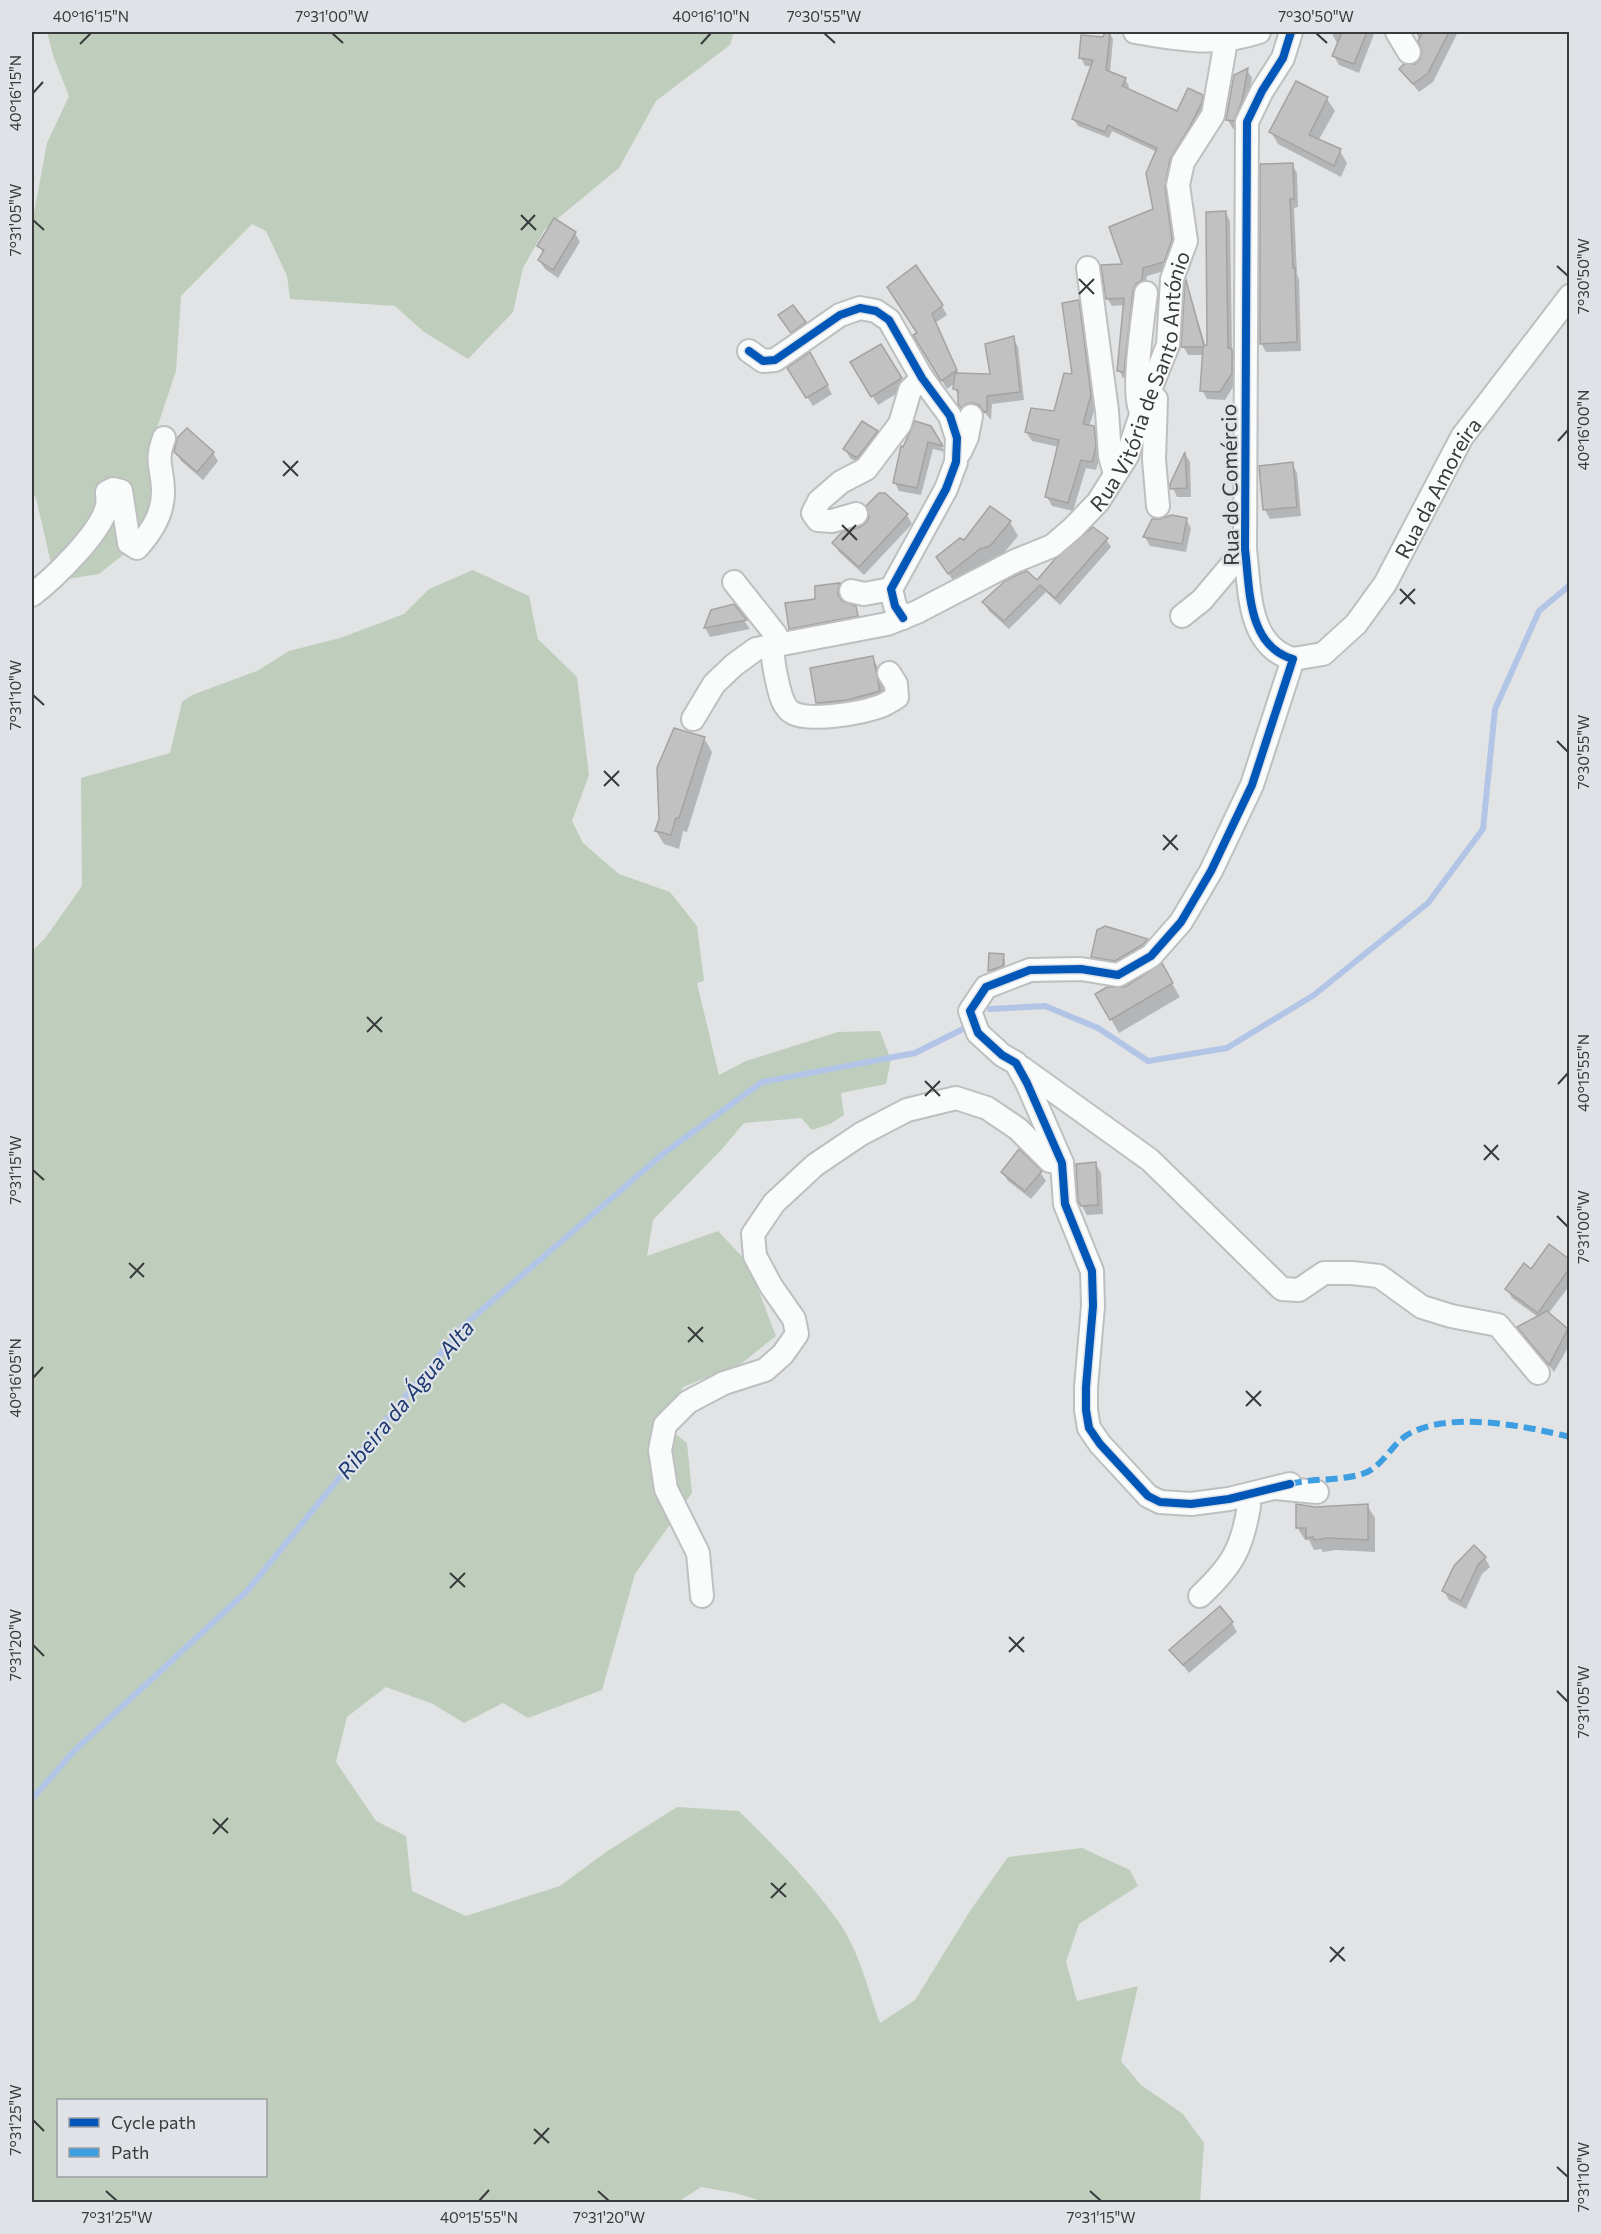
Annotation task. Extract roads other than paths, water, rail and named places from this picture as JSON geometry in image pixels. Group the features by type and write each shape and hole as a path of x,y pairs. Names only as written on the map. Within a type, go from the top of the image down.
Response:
{"street":[{"path":"1136,32 1196,41 1226,41 1259,32"},
{"name":"Rua do Comércio","path":"1291,32 1283,58 1262,91 1247,122 1245,549 1252,607 1261,635 1280,655 1293,658"},
{"path":"1397,32 1408,52"},
{"name":"Rua Vitória de Santo António","path":"693,719 714,684 756,649 887,624 896,604 1052,546 1098,502 1127,456 1168,345 1172,279 1186,241 1178,185 1183,162 1213,115 1226,41"},
{"path":"1088,268 1107,411 1110,456 1115,474"},
{"path":"1146,293 1137,400 1145,403 1156,399 1154,459 1158,506"},
{"name":"Rua da Amoreira","path":"1293,658 1323,654 1356,624 1385,584 1462,437 1569,296"},
{"path":"749,351 763,361 775,360 840,315 860,308 876,311 889,320 922,378 950,416 957,438 956,462"},
{"path":"856,514 832,521 818,520 813,513 819,501 841,482 866,470 900,424 910,390 922,378"},
{"path":"896,604 967,437 971,416"},
{"path":"32,595 50,581 94,531 107,507 107,492 113,489 121,491 129,543 137,548 151,533 161,511 163,490 158,454 164,438"},
{"path":"1033,554 1043,537 1062,519 1069,508"},
{"path":"1182,616 1202,600 1245,549"},
{"path":"734,582 776,635 772,647 774,665 784,703 792,713 820,716 850,713 881,706 897,697 896,684 890,673"},
{"path":"851,591 896,604 908,604 943,583"},
{"path":"1293,658 1252,785 1211,871 1181,922 1151,956 1118,975 1081,969 1030,970 986,987 970,1011 978,1033 1002,1055 1150,1160 1282,1289 1299,1290 1324,1273 1378,1276 1422,1307 1451,1316 1498,1325 1538,1373"},
{"path":"1016,1064 1027,1083 1062,1163 1065,1204 1092,1271 1093,1306 1086,1410 1089,1428 1100,1444 1148,1496 1160,1502 1191,1504 1242,1496 1282,1486 1317,1492"},
{"path":"702,1596 698,1553 666,1489 660,1450 665,1425 688,1402 724,1383 765,1370 783,1354 797,1334 794,1319 771,1286 755,1256 753,1234 774,1203 815,1165 861,1134 907,1110 956,1098 987,1108 1018,1130 1050,1161 1062,1163"},
{"path":"1200,1596 1222,1575 1238,1551 1249,1506 1242,1496"}],"waterway":[{"name":"Ribeira da Água Alta","path":"990,1009 1045,1006 1098,1028 1148,1061 1227,1048 1314,995 1428,903 1483,829 1495,709 1539,611 1570,585"},
{"name":"Ribeira da Água Alta","path":"32,1799 74,1751 247,1591 463,1326 664,1153 762,1082 915,1053 967,1027"}]}
